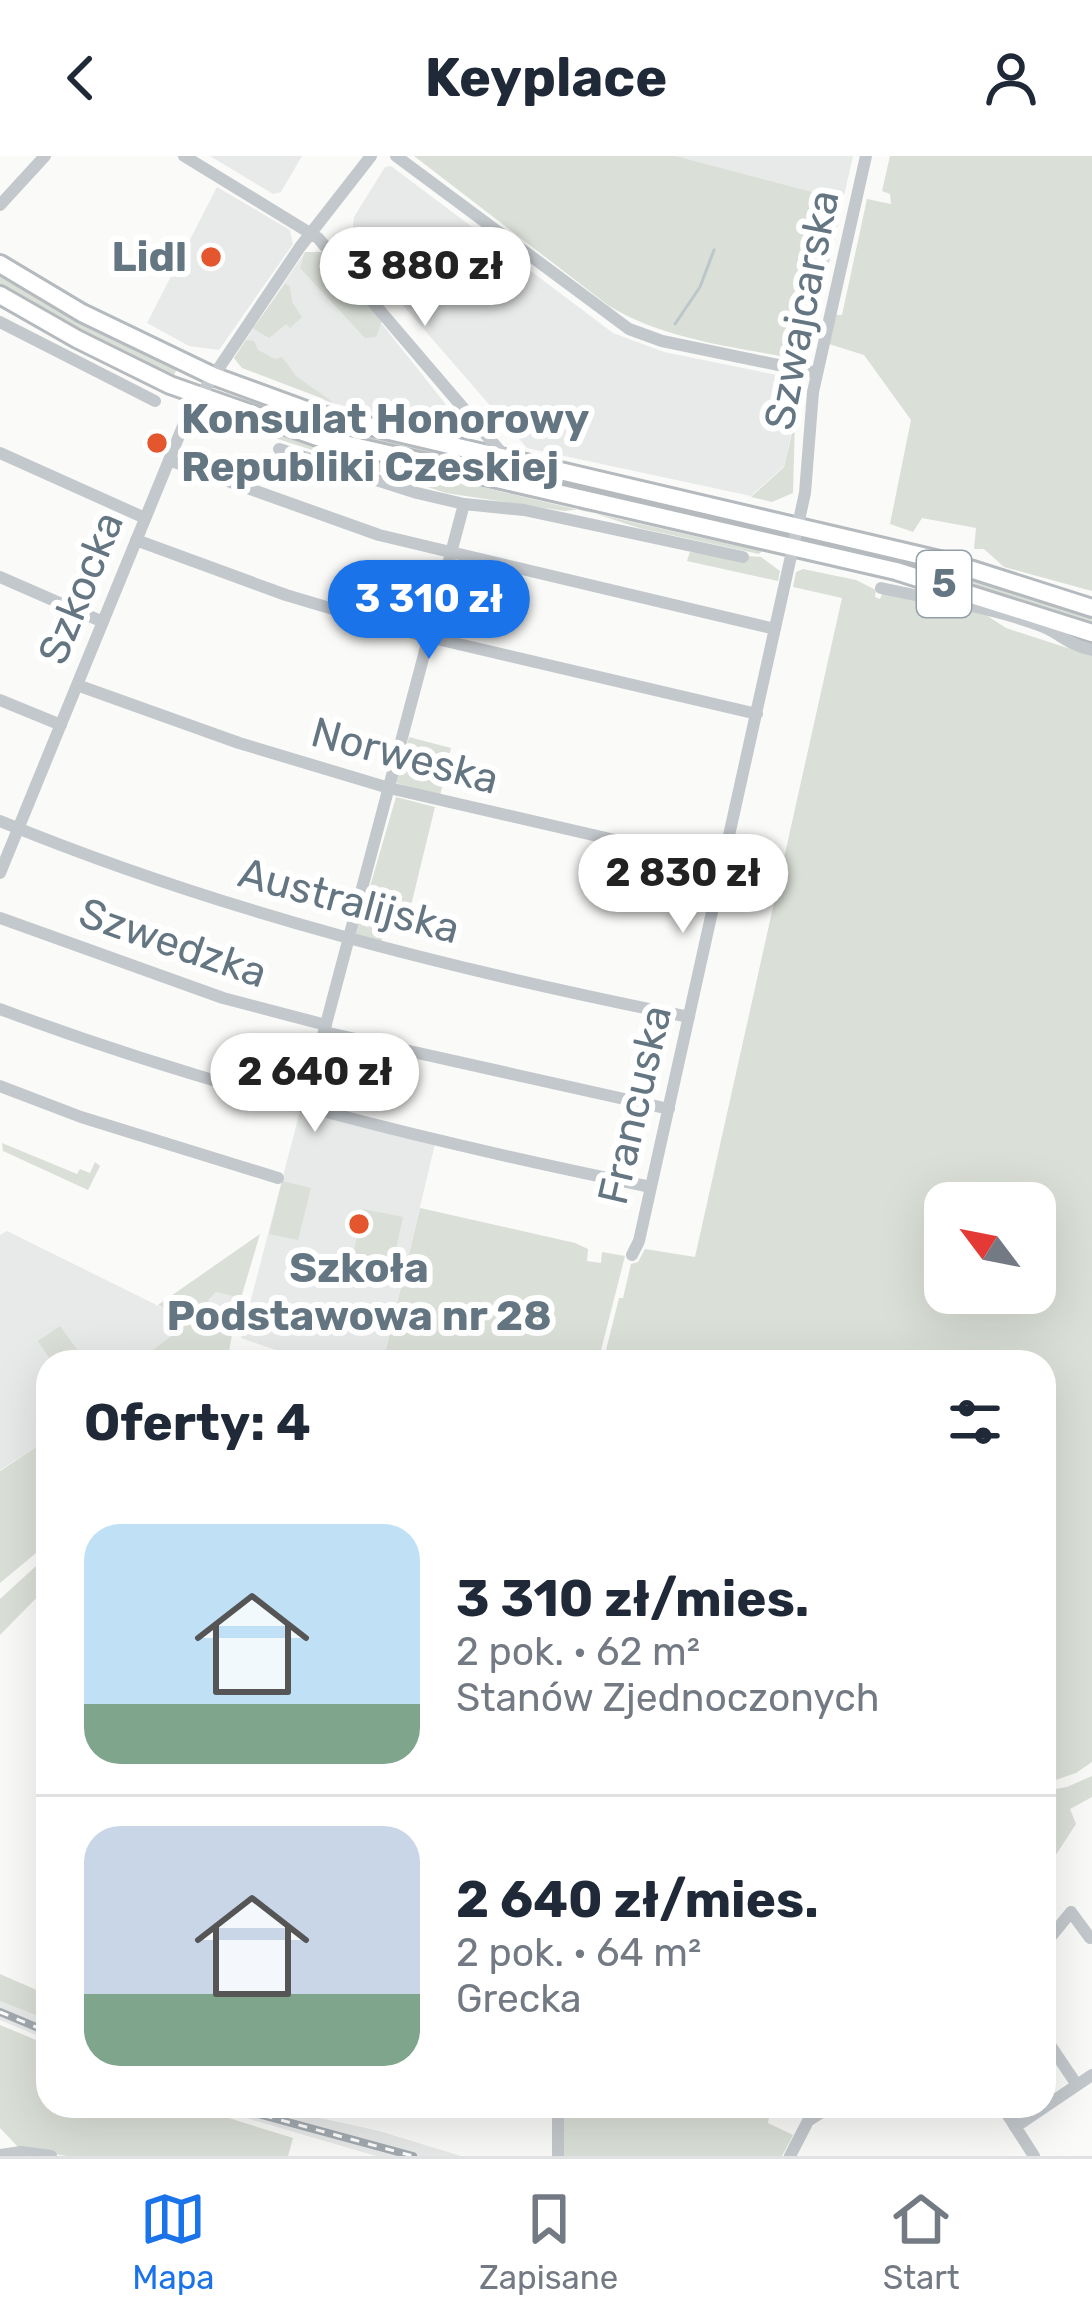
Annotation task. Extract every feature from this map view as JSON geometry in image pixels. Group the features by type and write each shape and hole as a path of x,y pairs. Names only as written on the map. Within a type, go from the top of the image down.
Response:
{"main road":[{"name":"5","path":"0,265 82,313 213,376 317,414 948,562 1092,608"},
{"name":"5","path":"0,295 108,355 200,397 374,454 917,576 1092,633"}],"street":[{"path":"0,205 45,156"},
{"path":"184,156 311,232 511,461"},
{"name":"Szkocka","path":"0,873 188,414 311,232 370,156"},
{"path":"396,156 629,329 662,341 817,373"},
{"name":"Szwajcarska","path":"793,547 807,479 808,418 866,156"},
{"path":"0,322 154,400"},
{"path":"279,448 464,504 524,510 742,557"},
{"path":"0,453 146,518"},
{"path":"169,460 328,519 452,554 776,629"},
{"path":"304,1107 464,504"},
{"path":"136,540 291,597 430,638 757,713"},
{"name":"Francuska","path":"632,1255 669,1109 793,547"},
{"path":"0,577 103,622"},
{"path":"881,587 1046,627 1068,645 1092,650"},
{"name":"Norweska","path":"77,685 238,743 389,788 723,865"},
{"path":"0,700 61,725"},
{"name":"Australijska","path":"0,820 195,893 349,939 689,1017"},
{"name":"Szwedzka","path":"0,918 223,998 325,1029 669,1109"},
{"path":"0,1009 132,1056 304,1107 651,1187"},
{"path":"0,1086 81,1117 278,1178"},
{"path":"1056,1930 1068,1916 1091,1939"},
{"path":"1056,2054 1077,2085"},
{"path":"1056,2099 1092,2075"},
{"path":"558,2118 558,2156"},
{"path":"790,2156 813,2118"},
{"path":"1010,2118 1034,2156"},
{"path":"1016,2127 1029,2118"},
{"path":"0,2155 51,2156"}],"shaded area":[{"path":"210,156 302,156 281,192 273,194"},
{"path":"414,156 676,156 843,200 809,354 802,360 728,346 631,318"},
{"path":"676,156 853,156 843,200"},
{"path":"890,156 1092,156 1092,591 1004,567 984,549 974,549 976,528 922,518 913,532 890,524 911,420 864,355 829,344 836,315 842,315 867,199 891,204 890,194 882,191"},
{"path":"391,166 613,333 664,352 797,379 802,385 784,466 751,496 527,448 394,295 352,235 354,217 385,167"},
{"path":"217,187 290,230 293,244 219,350 189,346 147,323"},
{"path":"305,252 325,252 474,440 325,401 277,367 239,350"},
{"path":"305,252 325,252 382,321 376,337 365,338 300,268"},
{"path":"0,273 85,323 177,368 174,376 13,296 0,288"},
{"path":"285,284 302,317 269,338 253,328"},
{"path":"246,340 275,359 282,357 296,376 334,403 242,368 234,358"},
{"path":"237,397 353,434 769,524 767,532 434,462 234,405"},
{"path":"795,420 793,493 772,502 751,497 784,467"},
{"path":"286,436 577,509 446,493 274,438"},
{"path":"595,514 762,551 639,528"},
{"path":"826,540 1000,584 1092,614 1092,627 824,548"},
{"path":"690,552 761,557 780,571 778,581 687,561"},
{"path":"803,569 856,580 876,590 875,597 880,599 883,592 986,615 1006,628 1092,656 1092,1762 1056,1780 1056,1350 606,1350 631,1264 638,1262 645,1249 695,1257 842,598 793,587 796,572"},
{"path":"409,737 451,748 440,796 396,783"},
{"path":"396,797 435,807 405,930 386,926 381,942 356,935"},
{"name":"Szkoła Podstawowa nr 28","path":"300,1111 435,1144 386,1350 276,1350 241,1338"},
{"path":"2,1143 77,1174 80,1169 90,1173 95,1162 100,1166 88,1190 3,1151"},
{"path":"282,1181 311,1188 298,1240 269,1234"},
{"path":"420,1208 575,1243 588,1249 587,1261 601,1263 602,1252 625,1256 601,1350 386,1350"},
{"path":"363,1209 403,1217 391,1272 351,1264"},
{"path":"7,1231 191,1322 153,1350 36,1350 36,1447 0,1470 0,1235"},
{"path":"260,1234 241,1298 216,1292 209,1299 205,1320 233,1329 229,1350 153,1350 190,1322 158,1305"},
{"path":"216,1292 241,1298 233,1329 204,1320 209,1299"},
{"path":"60,1326 77,1350 44,1350 38,1341"},
{"path":"36,1447 36,1553 0,1583 0,1471"},
{"path":"36,1566 36,1598 0,1635 0,1599"},
{"path":"1092,1776 1092,1797 1070,1809 1076,1824 1056,1855 1056,1789"},
{"path":"0,1974 36,1990 36,2015 0,2001"},
{"path":"0,2001 36,2015 36,2035 0,2020"},
{"path":"0,2025 36,2040 36,2118 229,2118 293,2138 288,2156 67,2156 19,2148 0,2128"},
{"path":"246,2118 320,2118 461,2156 376,2156"},
{"path":"561,2118 769,2118 768,2123 793,2135 782,2156 561,2156"}],"waterway":[{"path":"675,324 700,287 714,250"}],"railway":[{"path":"0,2012 36,2027"},
{"path":"273,2118 413,2156"}],"place":[{"name":"Lidl","path":"211,257"},
{"name":"Konsulat Honorowy Republiki Czeskiej","path":"157,443"},
{"name":"Szkoła Podstawowa nr 28","path":"359,1224"}]}
